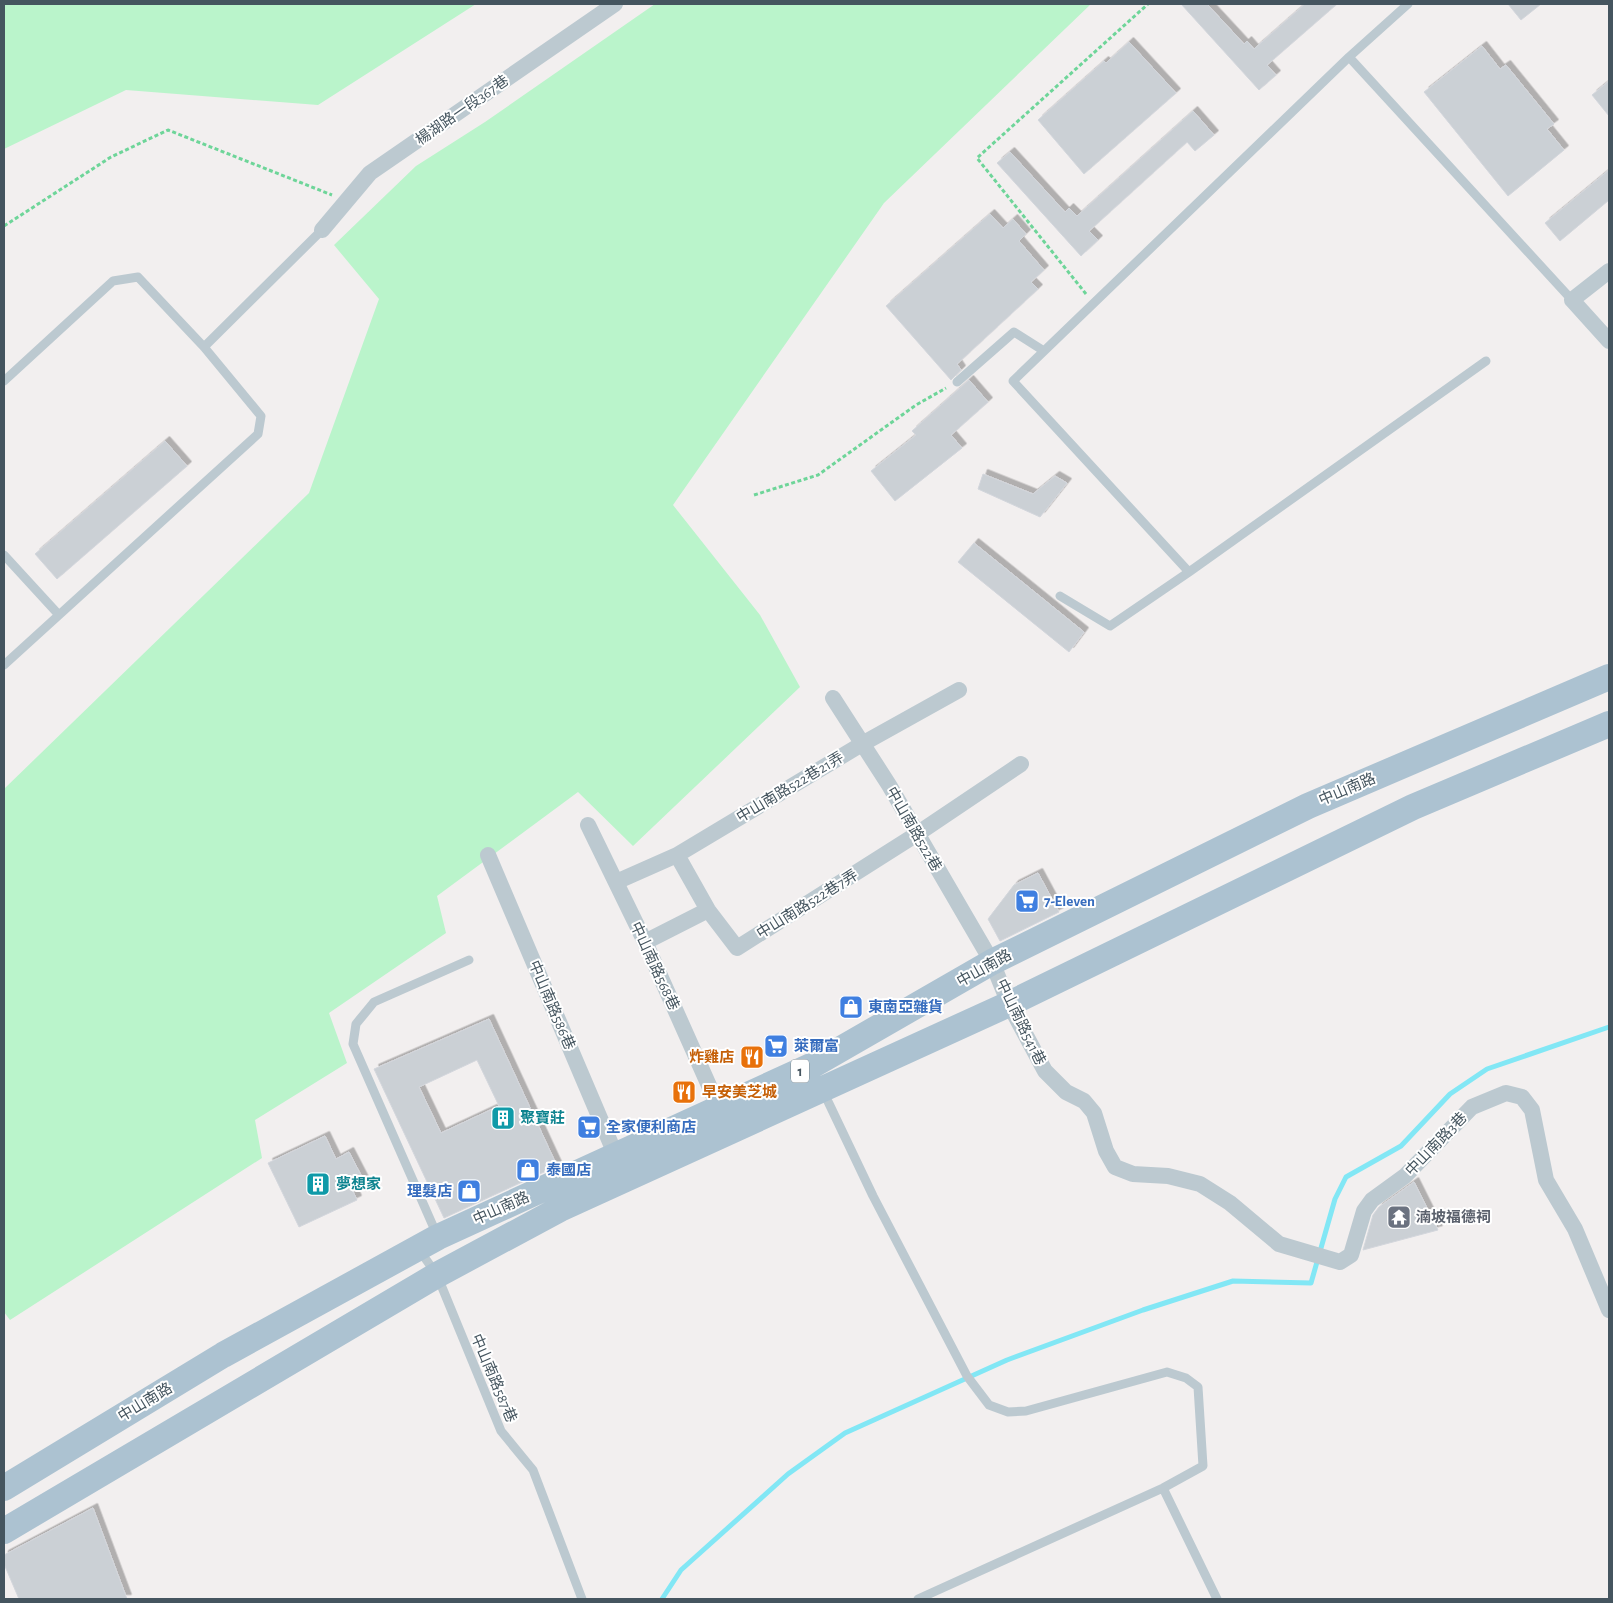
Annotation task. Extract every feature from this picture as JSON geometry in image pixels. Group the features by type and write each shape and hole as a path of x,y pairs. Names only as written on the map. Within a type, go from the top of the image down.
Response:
{"main road":[{"name":"中山南路","path":"4,1531 437,1275 560,1209 818,1078 992,962 1308,806 1609,677"},
{"name":"中山南路","path":"4,1488 223,1355 428,1243 719,1108 818,1078 1010,1004 1413,807 1609,724"}],"street":[{"name":"楊湖路一段367巷","path":"322,230 370,173 615,4"},
{"path":"1609,272 1572,300 1609,341"},
{"name":"中山南路522巷21弄","path":"616,882 677,855 862,744 960,690"},
{"name":"中山南路522巷","path":"833,698 917,834 992,962"},
{"path":"917,834 1021,764"},
{"name":"中山南路568巷","path":"588,825 645,942 719,1108"},
{"name":"中山南路522巷7弄","path":"708,910 738,948 917,834"},
{"name":"中山南路586巷","path":"488,855 616,1156"},
{"path":"645,942 708,910 677,855"},
{"name":"中山南路541巷","path":"992,962 1010,1004 1045,1071 1066,1092 1084,1101 1094,1113 1106,1151 1115,1167 1133,1174 1168,1176 1200,1184 1230,1203 1279,1244 1340,1262"},
{"name":"中山南路3巷","path":"1340,1262 1351,1256 1364,1211 1372,1200 1405,1176 1472,1107 1506,1093 1522,1097 1532,1110 1546,1180 1574,1229 1609,1310"}],"lane":[{"path":"1189,572 1013,381 1349,57 1408,4"},
{"path":"1349,57 1572,300"},
{"path":"204,347 322,230"},
{"path":"4,381 113,282 138,276 204,347 261,416 258,434 4,665"},
{"path":"957,382 1014,332 1044,351"},
{"path":"1060,596 1110,626 1486,361"},
{"path":"4,554 59,615"},
{"name":"中山南路587巷","path":"469,960 374,1002 356,1024 353,1044 428,1243 437,1275 501,1431 533,1470 582,1599"},
{"path":"818,1078 873,1196 963,1367 989,1405 1008,1412 1026,1411 1166,1372 1186,1378 1198,1387 1203,1466 1163,1488 918,1599"},
{"path":"1163,1488 1217,1599"}],"path":[{"path":"1094,303 977,158 1148,4"},
{"path":"4,226 111,156 168,130 346,201"},
{"path":"754,495 818,475 916,406 957,382"}],"green space":[{"path":"4,4 476,4 318,105 126,90 4,149"},
{"path":"655,4 1091,4 884,203 673,505 760,615 800,687 633,846 578,792 437,896 446,933 329,1013 347,1063 255,1120 262,1158 10,1320 4,1312 4,789 309,493 379,299 334,245 416,166 485,122"}],"building":[{"path":"1181,4 1207,4 1244,44 1247,41 1254,49 1305,4 1337,4 1267,65 1276,75 1259,90"},
{"path":"1508,4 1541,4 1521,20"},
{"path":"1129,42 1176,93 1084,174 1038,120 1104,61 1106,63"},
{"path":"1482,46 1500,69 1506,65 1554,124 1547,129 1564,150 1508,196 1424,92"},
{"path":"1609,81 1609,116 1592,95"},
{"path":"1193,111 1214,135 1195,151 1187,142 1089,231 1098,240 1081,256 997,163 1010,152 1065,212 1069,208 1077,216"},
{"path":"1609,170 1609,200 1560,241 1545,223"},
{"path":"990,214 1003,228 1013,219 1026,234 1019,241 1044,270 1031,282 1038,289 957,364 961,370 951,380 886,306"},
{"path":"969,380 988,402 951,435 962,448 895,501 871,471 916,435 912,431"},
{"path":"165,441 187,466 57,579 35,554"},
{"path":"983,474 1033,494 1055,476 1067,483 1040,517 978,489"},
{"path":"974,543 1084,632 1069,652 958,562"},
{"name":"7-Eleven","path":"1038,873 1059,912 1000,941 988,919 1014,885"},
{"name":"聚寶莊","path":"489,1019 557,1166 444,1218 374,1069","holes":["477,1060 499,1106 441,1133 419,1087"]},
{"name":"夢想家","path":"325,1136 336,1159 349,1152 364,1181 351,1187 357,1200 299,1227 268,1163"},
{"name":"湳坡福德祠","path":"1414,1182 1438,1230 1363,1250 1373,1215 1379,1207"},
{"path":"93,1508 127,1599 19,1599 4,1564 4,1555"}],"waterway":[{"path":"662,1599 681,1570 788,1474 845,1433 1007,1360 1143,1310 1233,1281 1311,1283 1335,1199 1346,1177 1401,1146 1450,1094 1487,1069 1609,1027"}],"place":[{"name":"7-Eleven","path":"1027,901"},
{"name":"東南亞雜貨","path":"851,1007"},
{"name":"萊爾富","path":"776,1046"},
{"name":"炸雞店","path":"752,1057"},
{"name":"早安美芝城","path":"684,1092"},
{"name":"聚寶莊","path":"503,1118"},
{"name":"全家便利商店","path":"589,1127"},
{"name":"泰國店","path":"528,1170"},
{"name":"夢想家","path":"318,1184"},
{"name":"理髮店","path":"469,1191"},
{"name":"湳坡福德祠","path":"1399,1217"}]}
